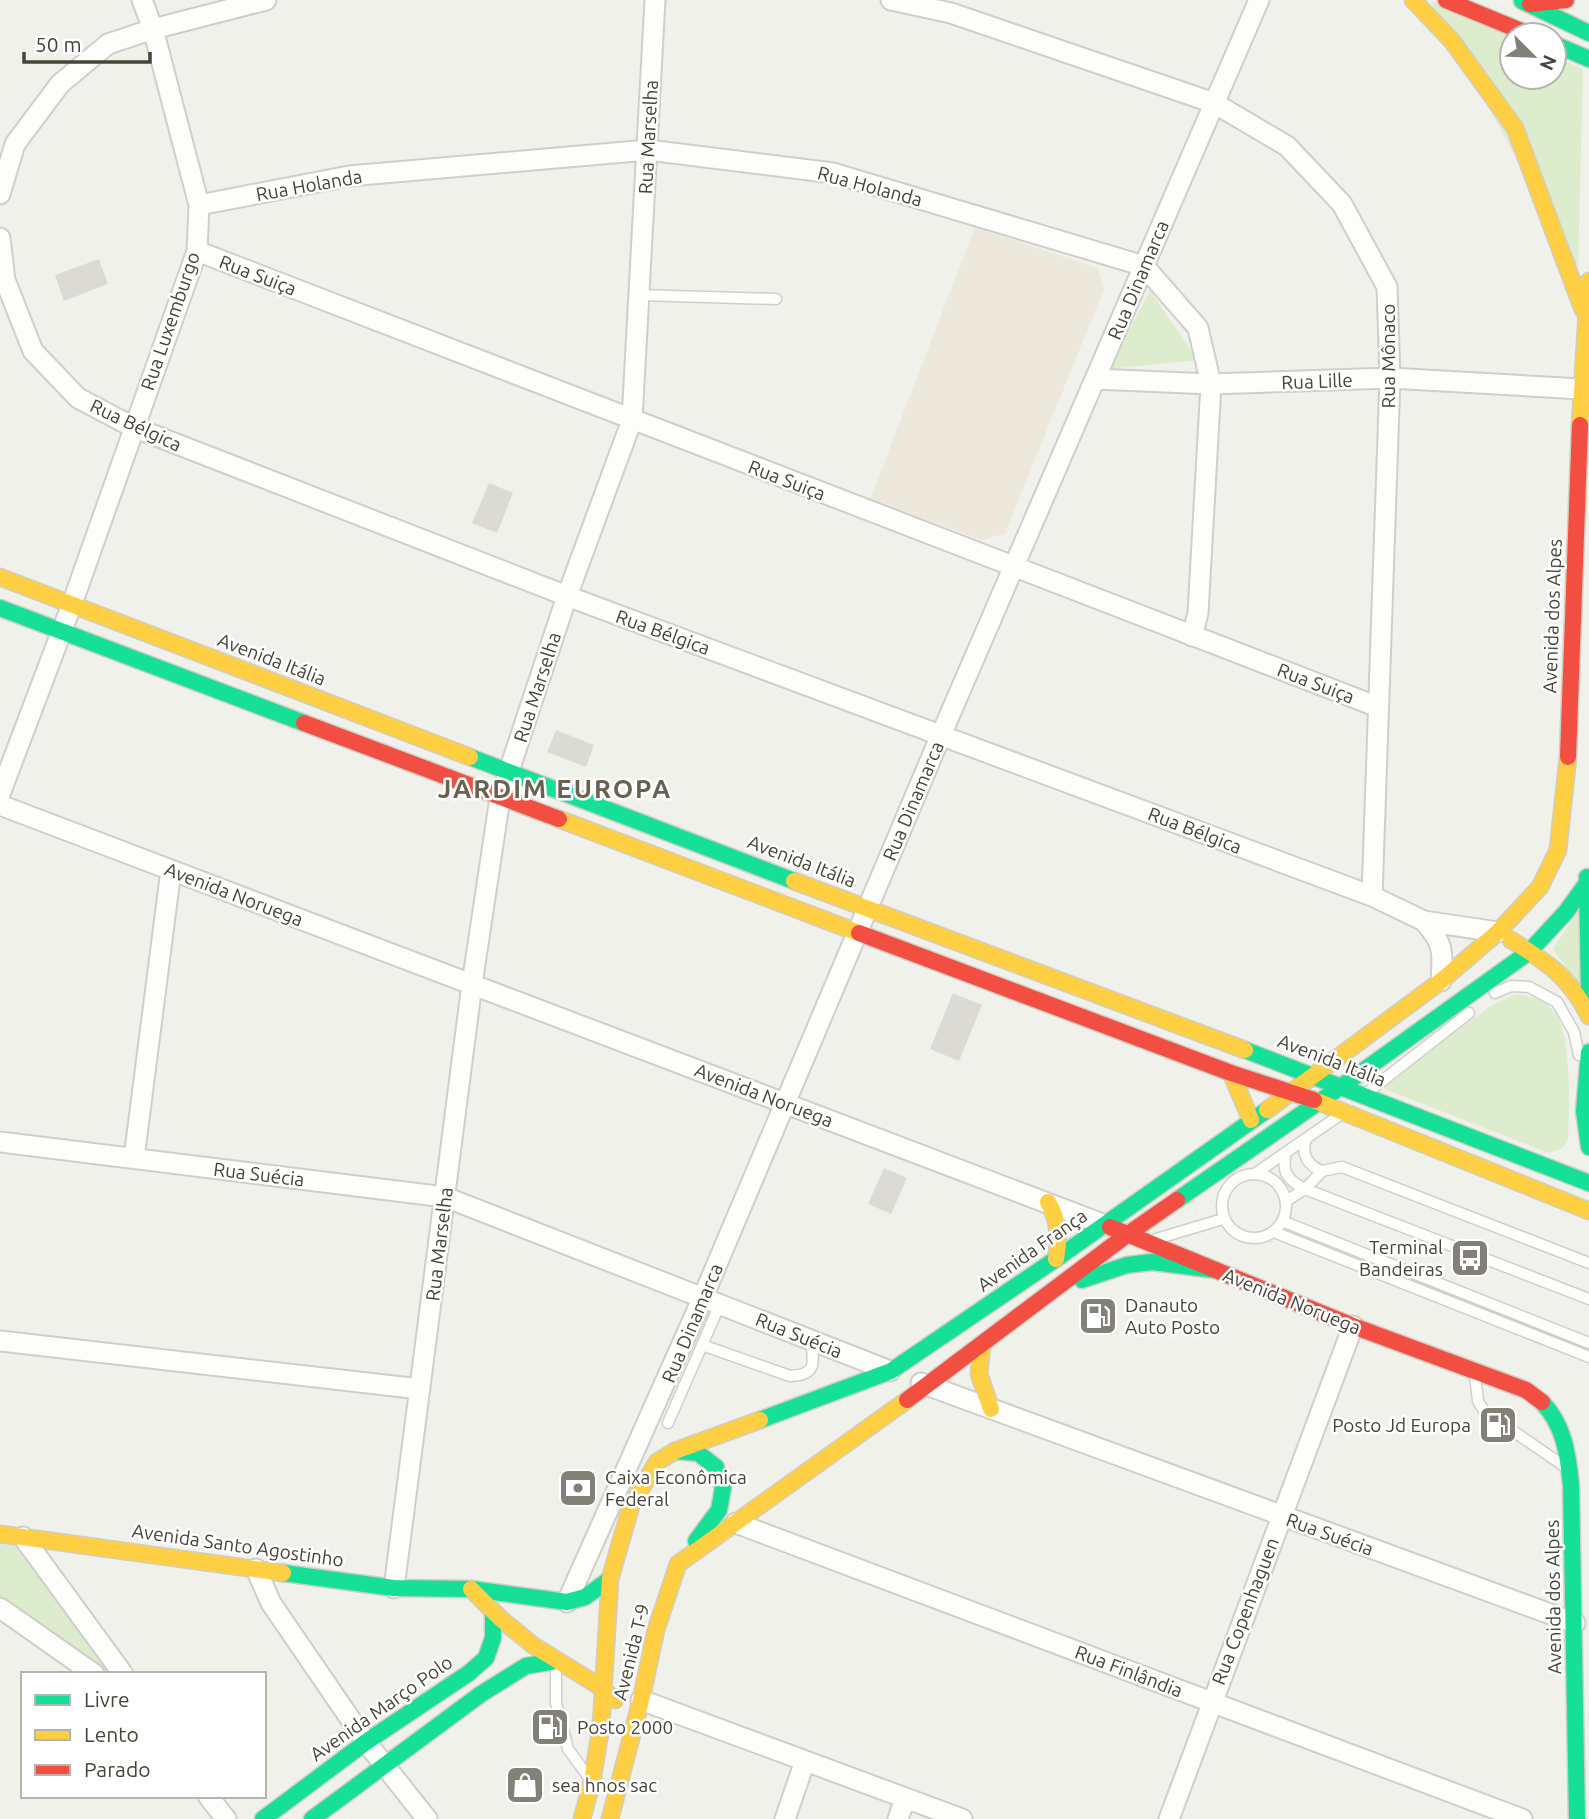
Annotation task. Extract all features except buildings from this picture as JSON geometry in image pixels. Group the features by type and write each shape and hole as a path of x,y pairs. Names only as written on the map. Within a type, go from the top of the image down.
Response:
{"main road":[{"path":"1413,0 1452,41 1515,128 1587,320"},
{"path":"1446,0 1498,21"},
{"path":"1525,2 1566,0"},
{"path":"1525,2 1589,33"},
{"path":"1568,50 1589,59"},
{"name":"Avenida dos Alpes","path":"1498,933 1540,887 1558,850 1569,751 1581,389 1589,281"},
{"name":"Avenida Itália","path":"0,577 867,909 1342,1086 1589,1183"},
{"path":"0,608 856,933 1231,1073 1293,1091 1589,1211"},
{"path":"1589,862 1589,991"},
{"path":"678,1564 927,1386 1128,1234 1342,1086 1530,951 1566,912 1587,883"},
{"path":"1498,933 1530,951 1565,976 1579,993 1589,1016"},
{"name":"Avenida França","path":"610,1579 631,1506 657,1462 675,1451 891,1371 1105,1225 1315,1076 1441,981 1498,933"},
{"path":"1589,1052 1585,1104 1585,1134 1589,1147"},
{"path":"1231,1073 1251,1121"},
{"path":"1048,1202 1058,1220 1060,1232 1056,1259"},
{"name":"Avenida Noruega","path":"1105,1225 1353,1326 1526,1390"},
{"path":"1057,1288 1127,1265 1152,1262 1216,1270"},
{"path":"982,1345 979,1374 991,1409"},
{"name":"Avenida dos Alpes","path":"1526,1390 1540,1398 1558,1423 1571,1470 1576,1623 1577,1819"},
{"name":"Avenida T-9","path":"610,1819 656,1630 678,1564 719,1510 723,1489 716,1466 698,1453 675,1451"},
{"name":"Avenida Santo Agostinho","path":"0,1534 394,1588 471,1589 567,1602 580,1601 592,1595 610,1579"},
{"name":"Avenida T-9","path":"582,1819 592,1781 601,1727 610,1579"},
{"path":"471,1589 493,1613 556,1661 603,1688 610,1698 627,1703 641,1700"},
{"name":"Avenida Março Polo","path":"263,1819 366,1742 469,1673 486,1658 493,1638 493,1613"},
{"path":"312,1819 481,1694 526,1666 556,1661"}],"street":[{"name":"Rua Luxemburgo","path":"0,794 72,604 197,251 200,205 153,29 142,0"},
{"path":"0,194 15,144 60,84 108,44 153,29 266,0"},
{"name":"Rua Marselha","path":"394,1588 472,984 500,798 567,596 632,420 654,0"},
{"name":"Rua Mônaco","path":"891,0 951,13 1214,103 1287,146 1342,204 1387,287 1390,378 1372,896"},
{"name":"Rua Dinamarca","path":"567,1602 681,1371 712,1300 785,1102 856,933 1259,0"},
{"name":"Rua Holanda","path":"200,205 349,176 648,150 834,173 1144,266"},
{"name":"Rua Bélgica","path":"0,239 5,280 33,351 78,398 133,427 567,596 1372,896 1424,921 1498,933"},
{"name":"Rua Suiça","path":"197,251 1378,707"},
{"path":"1144,266 1198,327 1211,384 1198,613 1192,636"},
{"name":"Rua Lille","path":"1095,379 1211,384 1390,378 1581,389"},
{"name":"Avenida Noruega","path":"0,805 1105,1225"},
{"path":"134,1158 171,870"},
{"path":"1424,921 1439,938 1443,958 1441,981"},
{"name":"Rua Suécia","path":"0,1142 445,1197 927,1386 1576,1623"},
{"name":"Rua Copenhaguen","path":"1169,1819 1353,1326"},
{"path":"0,1341 420,1388"},
{"name":"Rua Finlândia","path":"736,1523 1522,1819"},
{"path":"23,1537 122,1672"},
{"path":"256,1569 271,1603 366,1742 427,1819"},
{"path":"0,1608 91,1672"},
{"path":"641,1700 962,1819"},
{"path":"785,1819 805,1761"},
{"path":"210,1798 226,1819"},
{"path":"898,1819 905,1798"}],"lane":[{"path":"639,295 776,299"},
{"path":"1485,1002 1511,986 1529,987 1557,1002 1574,1032 1585,1104"},
{"path":"1256,1173 1344,1111 1474,1010"},
{"path":"1306,1139 1303,1148 1306,1159 1315,1168 1322,1171 1342,1167 1589,1263"},
{"path":"1286,1153 1283,1163 1285,1171 1295,1184 1305,1189 1589,1299"},
{"path":"1286,1200 1305,1189 1322,1171"},
{"path":"1245,1174 1266,1175 1276,1181 1286,1200 1286,1212 1274,1232 1257,1238 1247,1238 1229,1227 1223,1219 1222,1197 1235,1179 1245,1174"},
{"path":"1146,1242 1223,1219"},
{"path":"1282,1221 1589,1343"},
{"path":"1274,1232 1589,1357"},
{"path":"668,1423 681,1371 702,1345 712,1300"},
{"path":"702,1345 790,1376 803,1376 814,1362 811,1341"},
{"path":"1475,1371 1478,1401 1484,1411 1571,1470"},
{"path":"1576,1623 1584,1603"},
{"path":"556,1661 556,1703 568,1749 592,1781"}],"shaded area":[{"path":"975,227 1098,268 1104,289 1005,534 982,540 870,499"}],"green space":[{"path":"1430,0 1498,31 1498,91 1568,91 1568,62 1583,69 1578,271"},
{"path":"1150,291 1198,360 1108,369"},
{"path":"1582,905 1583,990 1553,949"},
{"path":"1516,994 1542,1001 1554,1012 1560,1023 1567,1055 1569,1093 1568,1141 1563,1148 1549,1153 1382,1088 1382,1085 1492,1005"},
{"path":"0,1542 21,1544 109,1672 101,1672 15,1606 0,1598"}],"traffic: fast":[{"path":"1522,1 1589,33"},
{"path":"1568,50 1589,59"},
{"path":"0,608 304,723"},
{"path":"470,757 794,881"},
{"path":"1587,877 1589,991"},
{"path":"1177,1200 1529,952 1566,912 1587,883"},
{"path":"1245,1050 1589,1183"},
{"path":"1589,1052 1584,1111 1589,1147"},
{"path":"760,1420 891,1371 1267,1110"},
{"path":"1082,1280 1127,1265 1152,1262 1215,1270"},
{"path":"1542,1402 1560,1430 1571,1485 1577,1819"},
{"path":"675,1451 698,1453 716,1467 723,1488 719,1510 696,1541"},
{"path":"283,1573 394,1588 471,1589 567,1602 585,1597 610,1579"},
{"path":"263,1819 366,1742 469,1673 486,1658 493,1638 493,1613"},
{"path":"312,1819 481,1694 526,1666 556,1661"}],"traffic: slow":[{"path":"1413,0 1452,41 1515,128 1583,310"},
{"path":"1580,425 1589,281"},
{"path":"0,577 470,757"},
{"path":"1267,1110 1441,981 1498,932 1540,887 1558,850 1568,757"},
{"path":"559,819 859,933"},
{"path":"794,881 1245,1050"},
{"path":"1511,940 1556,972 1574,991 1589,1016"},
{"path":"1231,1073 1251,1120"},
{"path":"1314,1100 1589,1211"},
{"path":"1048,1202 1058,1230 1056,1259"},
{"path":"982,1344 979,1374 991,1409"},
{"path":"610,1819 656,1630 678,1564 907,1400"},
{"path":"582,1819 592,1781 601,1727 610,1579 631,1506 657,1462 675,1451 760,1420"},
{"path":"0,1534 283,1573"},
{"path":"471,1589 501,1619 534,1646 599,1686 615,1700"}],"traffic: jam":[{"path":"1446,0 1498,21"},
{"path":"1530,4 1566,0"},
{"path":"1568,757 1580,425"},
{"path":"304,723 559,819"},
{"path":"859,933 1231,1073 1314,1100"},
{"path":"907,1400 1177,1200"},
{"path":"1110,1227 1353,1326 1526,1390 1542,1402"}],"place":[{"name":"Terminal Bandeiras","path":"1470,1258"},
{"name":"Danauto Auto Posto","path":"1098,1316"},
{"name":"Posto Jd Europa","path":"1498,1425"},
{"name":"Caixa Econômica Federal","path":"578,1488"},
{"name":"Posto 2000","path":"550,1727"},
{"name":"sea hnos sac","path":"525,1785"}],"district":[{"name":"JARDIM EUROPA","path":"555,789"}]}
